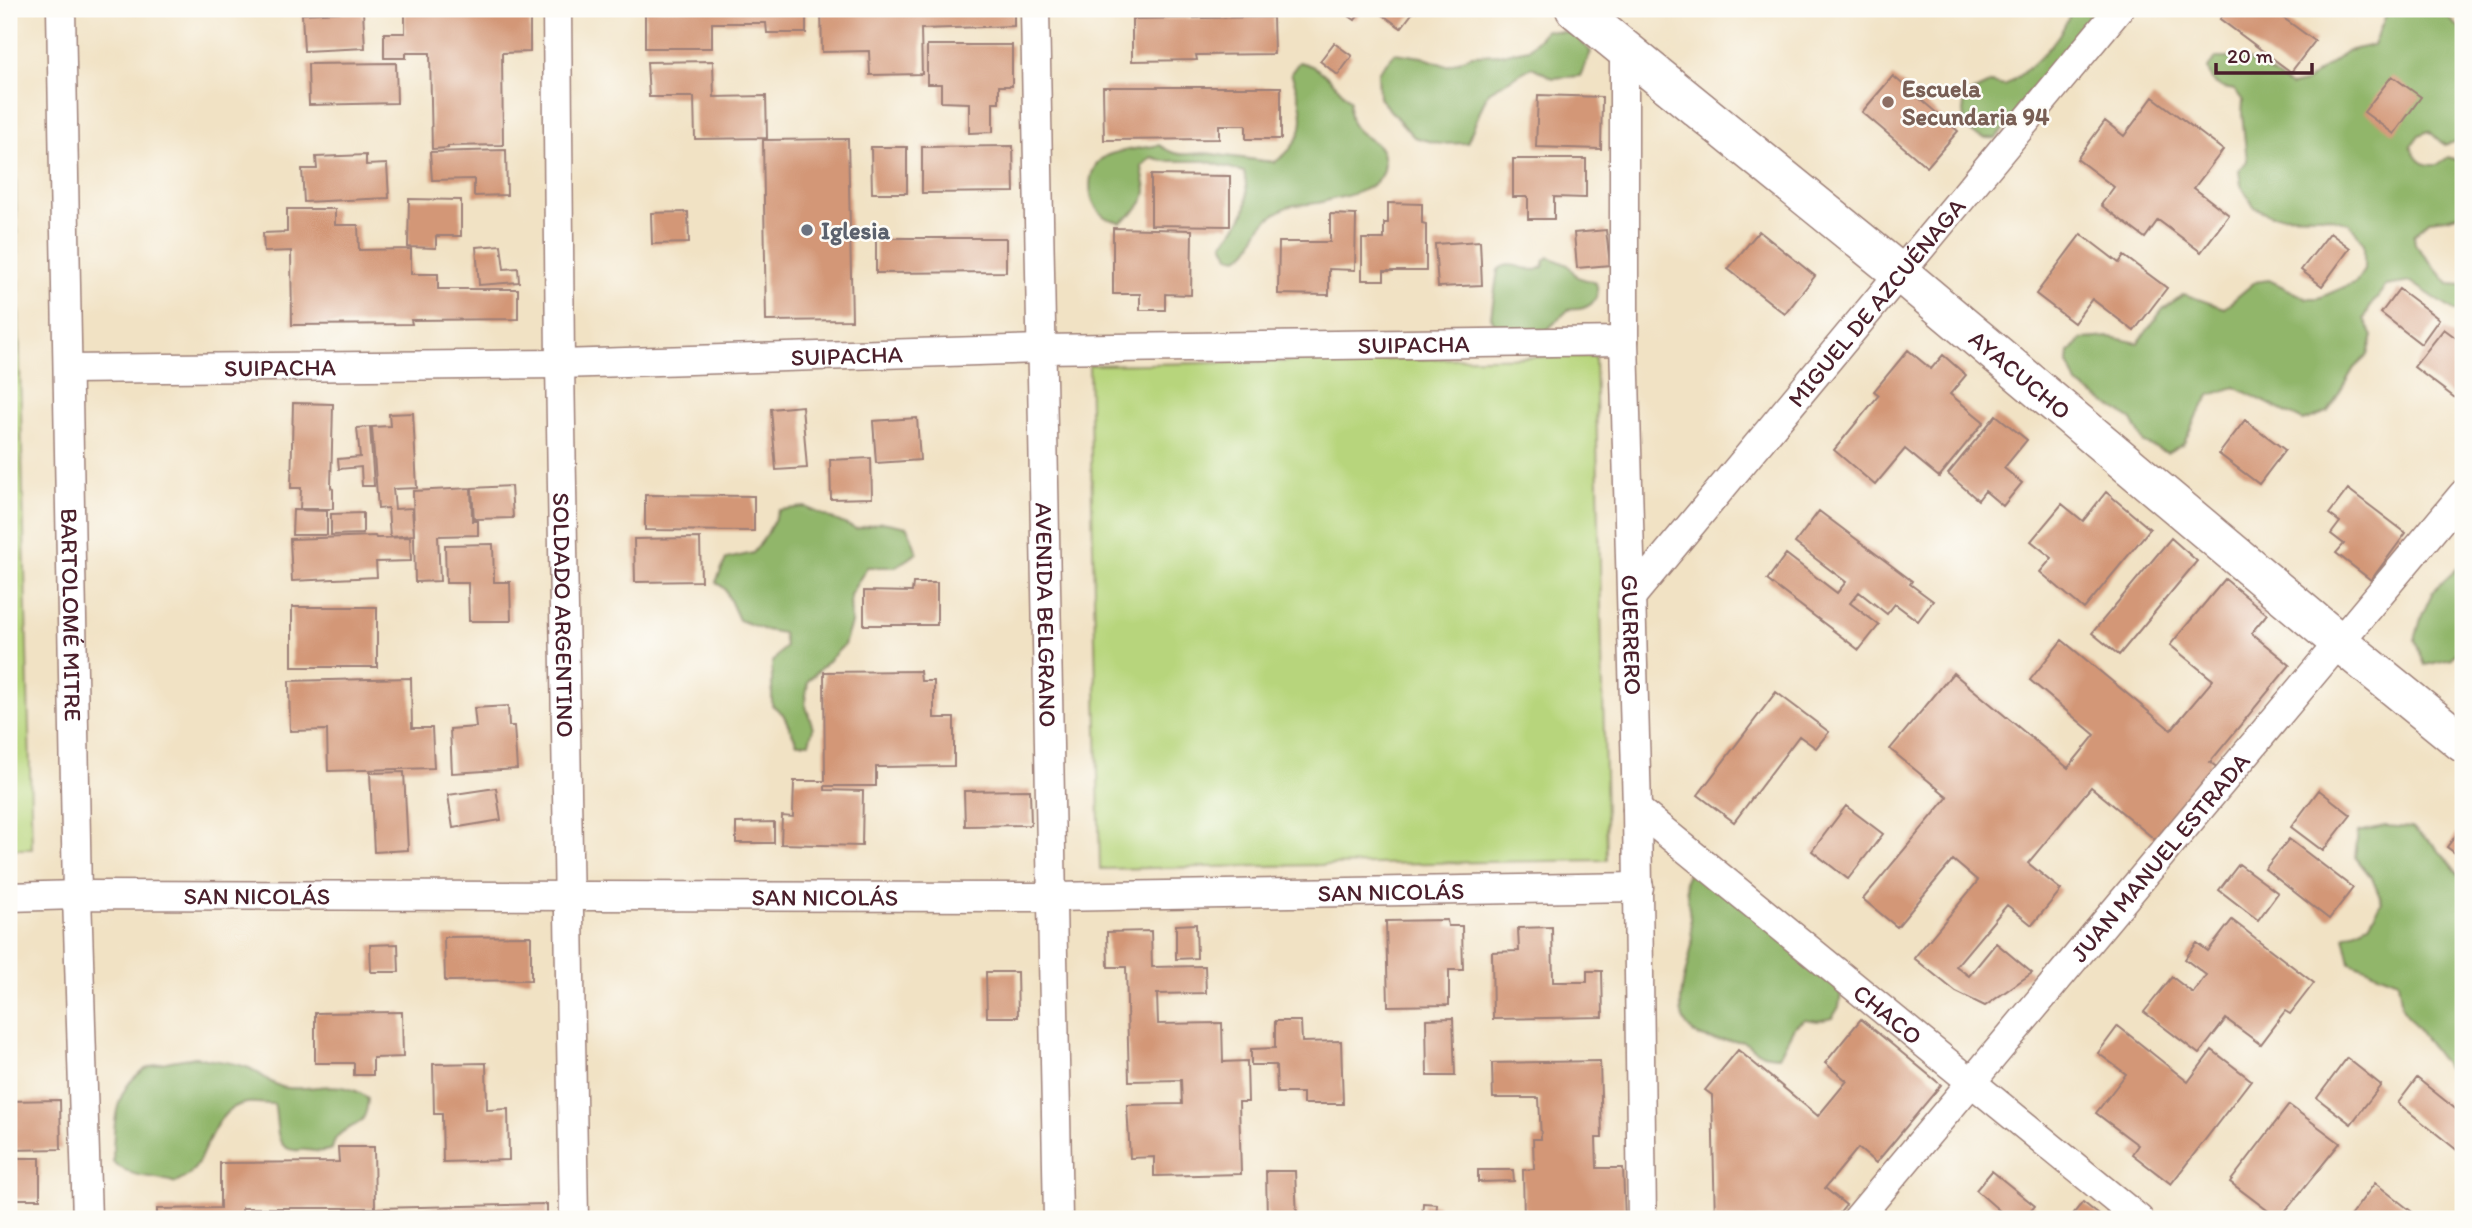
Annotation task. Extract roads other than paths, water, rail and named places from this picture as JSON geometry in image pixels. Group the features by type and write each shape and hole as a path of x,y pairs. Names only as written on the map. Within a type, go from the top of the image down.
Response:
{"street":[{"name":"BARTOLOMÉ MITRE","path":"61,9 77,895 87,1219"},
{"name":"SOLDADO ARGENTINO","path":"557,9 574,1219"},
{"name":"AVENIDA BELGRANO","path":"1035,9 1058,1219"},
{"name":"AYACUCHO","path":"1575,9 1900,273 2463,743"},
{"name":"MIGUEL DE AZCUÉNAGA","path":"1632,596 2119,9"},
{"name":"GUERRERO","path":"1624,49 1624,341 1639,887 1642,1219"},
{"name":"SUIPACHA","path":"68,369 560,364 1041,349 1624,341"},
{"name":"JUAN MANUEL ESTRADA","path":"1857,1219 2463,494"},
{"name":"CHACO","path":"1637,809 2139,1219"},
{"name":"SAN NICOLÁS","path":"9,897 1052,897 1639,887"}],"place":[{"name":"Escuela Secundaria 94","path":"1888,102"},
{"name":"Iglesia","path":"807,230"}]}
